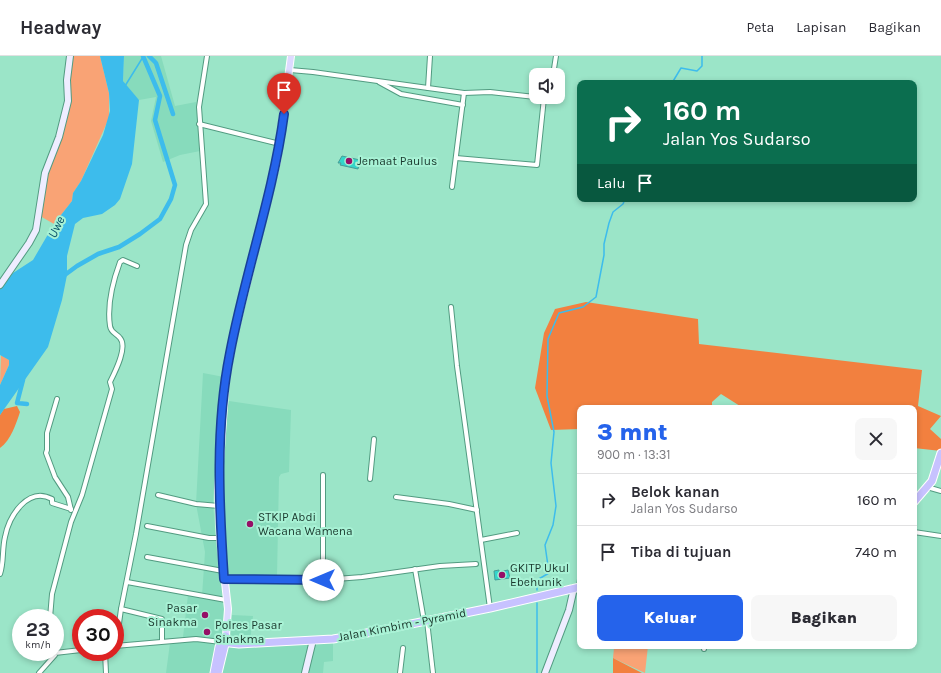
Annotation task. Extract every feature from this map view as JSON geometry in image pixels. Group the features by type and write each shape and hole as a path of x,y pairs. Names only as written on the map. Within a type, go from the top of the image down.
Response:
{"highway":[{"path":"917,499 927,487 935,474 941,454"},
{"name":"Jalan Kimbim - Pyramid","path":"224,640 313,640 352,636 490,608 577,587"},
{"path":"214,673 224,640"},
{"path":"218,673 224,640"}],"main road":[{"path":"224,640 228,615 220,538 220,443 229,354 266,209 280,144 291,56"}],"street":[{"path":"0,285 29,243 36,230 45,173 59,136 68,101 67,80 70,56"},
{"path":"121,609 186,245 191,230 206,204 199,124 200,98 208,56"},
{"path":"428,88 430,56"},
{"path":"554,68 556,56"},
{"path":"290,70 464,93 490,92 529,96"},
{"path":"379,82 401,94 463,105"},
{"path":"452,187 464,93"},
{"path":"456,158 537,165 543,104"},
{"path":"199,124 280,144"},
{"path":"51,609 52,594 73,516 82,495 112,389 110,382 117,367 122,350 122,342 120,337 111,330 110,325 110,307 113,284 123,260 137,266"},
{"path":"451,308 457,366 490,608"},
{"path":"57,399 47,433 46,453 55,477 67,494 73,516"},
{"path":"370,479 374,439"},
{"path":"323,580 324,475"},
{"path":"927,487 941,491"},
{"path":"0,574 5,536 20,506 31,496 40,495 52,500 52,503 71,509"},
{"path":"158,495 196,504 219,506"},
{"path":"396,497 449,504 477,510"},
{"path":"147,526 209,538 220,538"},
{"path":"917,532 941,536"},
{"path":"481,540 517,533"},
{"path":"147,557 223,571"},
{"path":"224,579 323,580 362,577 415,569 476,564"},
{"path":"415,569 426,621 433,673"},
{"path":"127,582 226,600"},
{"path":"545,673 577,590"},
{"path":"124,610 162,619 162,640"},
{"path":"124,644 162,640 224,640"},
{"path":"305,673 313,640"},
{"path":"400,673 403,648"},
{"path":"39,673 50,661"},
{"path":"105,661 106,673"}],"shaded area":[{"path":"72,56 100,56 109,93 109,118 81,181 73,193 72,201 54,224 40,216 44,180 59,138 67,103"},
{"path":"124,56 161,56 175,106 196,102 200,151 180,155 163,162 151,121 156,97 139,100 126,86 123,81"},
{"path":"586,302 698,319 699,344 922,370 918,406 941,416 930,429 941,439 941,451 917,448 917,405 738,405 721,394 712,402 712,405 577,405 577,429 551,430 535,388 544,333 555,309"},
{"path":"1,355 9,360 9,365 0,385"},
{"path":"203,373 224,377 217,442 213,503 218,567 232,615 253,616 250,642 333,639 333,661 324,662 323,673 166,673 170,643 183,637 188,595 202,596 205,552 196,504"},
{"path":"229,401 291,410 289,472 281,474 279,477 277,576 226,578 220,494 223,431"},
{"path":"17,406 20,412 15,427 7,441 0,448 0,415 4,409"},
{"path":"614,649 648,649 645,673 613,658"},
{"path":"613,658 642,673 613,673"}],"water":[{"name":"Uwe","path":"100,56 124,56 123,81 139,100 132,164 120,199 115,205 102,214 83,218 75,224 67,256 67,275 62,300 48,347 0,415 0,385 9,365 9,360 0,355 0,289 13,273 33,260 54,224 72,201 73,193 81,181 103,135 110,111 109,93"}],"building":[{"name":"Jemaat Paulus","path":"342,156 360,160 358,169 340,165 341,163 338,163"},
{"name":"GKITP Ukul Ebehunik","path":"499,570 499,572 508,570 510,578 495,580 494,571"}],"waterway":[{"path":"62,277 98,254 119,247 140,234 160,219 171,199 175,185 155,120 160,96 143,56"},
{"path":"149,56 156,63 173,114"},
{"path":"674,80 681,68 697,71 702,66 702,56"},
{"path":"125,86 143,57"},
{"path":"537,590 537,580 549,573 545,545 553,525 556,506 551,463 554,432 547,396 548,339 559,313 583,307 596,297 604,255 604,244 609,223 613,212 624,202"},
{"path":"23,375 17,403 27,404"},
{"path":"537,603 537,673"}],"place":[{"name":"Jemaat Paulus","path":"349,161"},
{"name":"STKIP Abdi Wacana Wamena","path":"250,524"},
{"name":"GKITP Ukul Ebehunik","path":"502,575"},
{"name":"Pasar Sinakma","path":"205,615"},
{"name":"Polres Pasar Sinakma","path":"207,632"}],"route":[{"path":"284,114 274,178 229,354 220,443 218,490 220,538 224,579 323,580"}]}
